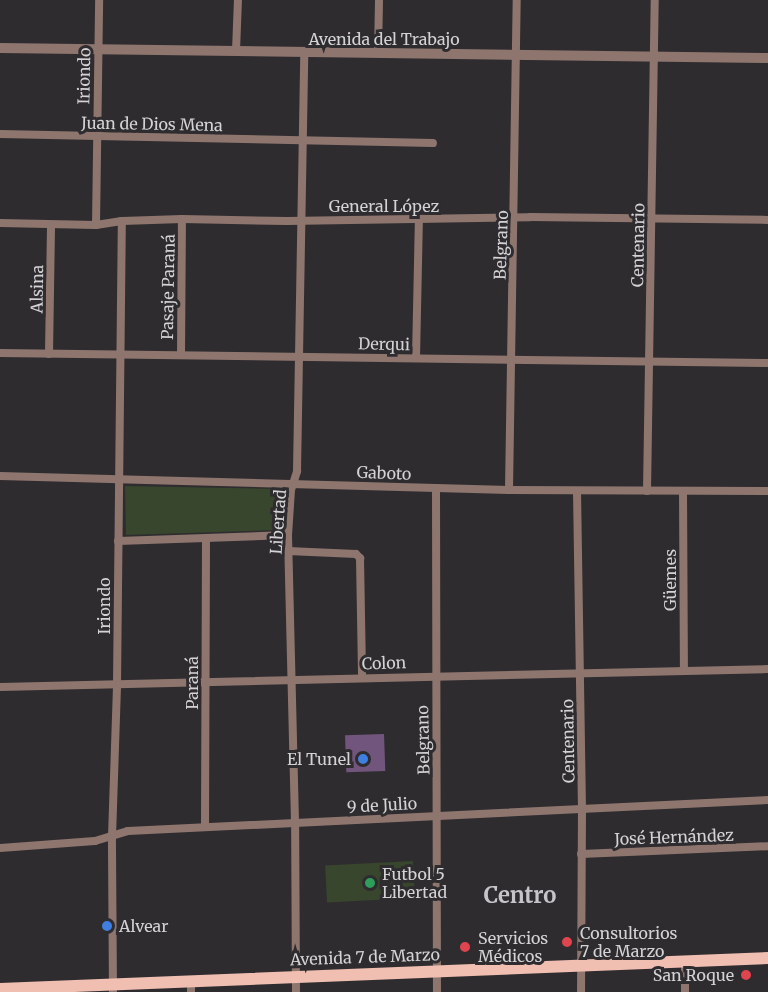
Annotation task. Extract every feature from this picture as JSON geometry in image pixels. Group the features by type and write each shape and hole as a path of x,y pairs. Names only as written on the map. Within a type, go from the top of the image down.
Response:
{"main road":[{"name":"Avenida 7 de Marzo","path":"0,989 191,987 296,977 768,958"}],"street":[{"name":"Iriondo","path":"96,225 99,0"},
{"path":"236,51 238,0"},
{"path":"378,53 379,0"},
{"name":"Belgrano","path":"509,490 517,0"},
{"name":"Centenario","path":"646,490 655,0"},
{"name":"Avenida del Trabajo","path":"0,48 768,58"},
{"name":"Libertad","path":"296,992 295,822 288,535 293,483 297,471 304,53"},
{"name":"Juan de Dios Mena","path":"0,134 433,143"},
{"name":"General López","path":"0,223 96,225 122,220 182,219 652,218 768,220"},
{"name":"Pasaje Paraná","path":"181,355 182,219"},
{"name":"Iriondo","path":"113,988 112,837 117,684 122,220"},
{"path":"416,358 419,220"},
{"name":"Alsina","path":"49,354 51,225"},
{"name":"Derqui","path":"0,353 768,363"},
{"name":"Gaboto","path":"0,476 509,490 768,491"},
{"name":"Belgrano","path":"436,488 437,992"},
{"name":"Centenario","path":"578,491 582,809 581,992"},
{"name":"Güemes","path":"683,491 684,670"},
{"path":"118,541 206,540 288,535"},
{"name":"Paraná","path":"205,827 206,540"},
{"path":"288,551 356,554 360,558 362,678"},
{"name":"Colon","path":"0,687 435,675 768,669"},
{"name":"9 de Julio","path":"0,848 95,842 128,831 768,800"},
{"name":"José Hernández","path":"581,854 768,846"},
{"path":"685,962 685,992"}],"green space":[{"path":"125,486 279,489 279,530 126,535"},
{"name":"Futbol 5 Libertad","path":"413,861 415,898 327,903 325,866"}],"building":[{"path":"384,734 385,771 346,772 345,735"}],"place":[{"name":"El Tunel","path":"363,759"},
{"name":"Futbol 5 Libertad","path":"370,883"},
{"name":"Alvear","path":"107,926"},
{"name":"Consultorios 7 de Marzo","path":"567,942"},
{"name":"Servicios Médicos","path":"465,947"},
{"name":"San Roque","path":"746,975"}],"district":[{"name":"Centro","path":"520,896"}]}
